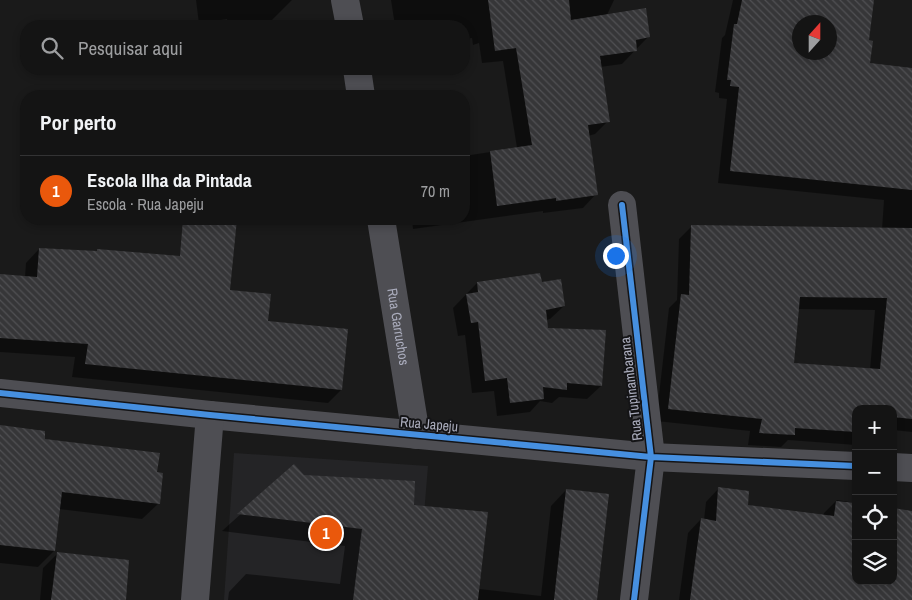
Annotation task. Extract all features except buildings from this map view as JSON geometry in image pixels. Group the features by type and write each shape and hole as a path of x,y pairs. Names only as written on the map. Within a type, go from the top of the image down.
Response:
{"street":[{"path":"345,0 349,20"},
{"path":"358,75 360,90"},
{"name":"Rua Tupinambarana","path":"622,205 651,457 634,600"},
{"name":"Rua Garruchos","path":"382,225 416,435"},
{"name":"Rua Japeju","path":"0,393 651,457 852,466"},
{"path":"196,600 210,415"},
{"path":"897,468 912,468"}],"shaded area":[{"path":"234,453 428,466 417,600 224,600"}],"cycle path":[{"path":"622,205 651,457 634,600"},
{"path":"0,393 651,457 852,466"}],"place":[{"name":"Escola Ilha da Pintada","path":"326,533"}]}
